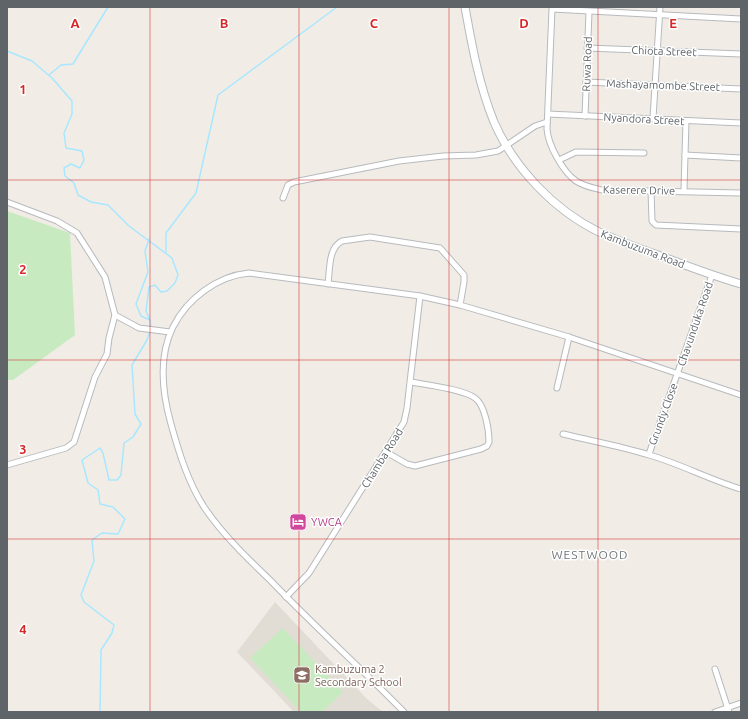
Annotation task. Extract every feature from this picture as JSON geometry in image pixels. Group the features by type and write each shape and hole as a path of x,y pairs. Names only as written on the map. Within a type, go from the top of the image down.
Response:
{"main road":[{"name":"Kambuzuma Road","path":"465,7 484,95 494,122 506,144 527,174 552,200 574,217 620,241 712,275 741,284"}],"street":[{"path":"653,118 660,7"},
{"name":"Kaserere Drive","path":"589,12 552,9 547,122 549,140 559,160 574,180 586,186 602,190 684,190 741,193"},
{"path":"589,12 659,14 741,19"},
{"name":"Ruwa Road","path":"585,116 589,12"},
{"name":"Chiota Street","path":"587,48 741,54"},
{"name":"Mashayamombe Street","path":"586,82 741,89"},
{"name":"Nyandora Street","path":"548,114 741,123"},
{"path":"684,190 686,121"},
{"path":"283,198 288,185 294,182 399,161 498,151 506,144 535,126 547,122"},
{"path":"559,160 576,152 644,152"},
{"path":"685,155 741,158"},
{"path":"651,190 652,217 656,225 741,229"},
{"path":"7,202 57,221 77,233 105,277 115,315 107,354 95,377 74,442 66,448 7,465"},
{"path":"328,284 333,250 338,243 342,241 370,237 432,246 443,250 464,275 460,305"},
{"path":"404,712 228,538 205,508 189,480 172,430 163,392 163,367 170,332 180,314 194,298 212,286 234,276 256,273 420,296 460,305 569,337 741,395"},
{"name":"Chavunduka Road","path":"678,374 712,275"},
{"name":"Chamba Road","path":"286,597 309,573 386,452 405,418 411,382 420,296"},
{"path":"115,315 135,326 148,330 170,332"},
{"path":"557,388 569,337"},
{"name":"Grundy Close","path":"649,454 678,374"},
{"path":"386,452 407,464 419,466 481,449 487,446 489,442 482,409 475,398 449,390 411,382"},
{"path":"563,434 649,454 698,472 723,484 741,489"},
{"path":"715,669 728,710"},
{"path":"714,712 728,710 741,703"}],"shaded area":[{"name":"Kambuzuma 2 Secondary School","path":"275,602 367,699 383,712 294,712 237,652"}],"green space":[{"path":"7,211 70,233 75,335 13,380 7,380"},
{"path":"283,628 343,692 322,712 301,712 250,658"}],"waterway":[{"path":"49,75 61,65 73,64 108,7"},
{"path":"166,252 166,233 196,193 218,95 337,7"},
{"path":"7,51 32,61 52,78 72,101 72,114 64,133 66,148 82,151 84,160 80,168 71,164 64,168 65,176 74,183 78,195 91,202 108,205 129,226 172,258 178,275 175,283 167,291 161,292 155,285 149,287 146,311 150,320 151,328 147,340 132,365 135,414 141,424 133,437 124,443 121,475 117,480 109,480 103,453 100,448 82,460 88,483 98,490 100,504 113,507 125,519 118,534 102,533 92,540 94,561 81,595 84,602 114,625 112,633 101,650 100,712"},
{"path":"149,239 145,251 148,272 136,304 141,316 150,320"}],"place":[{"name":"YWCA","path":"298,522"},
{"name":"Kambuzuma 2 Secondary School","path":"302,675"}],"district":[{"name":"WESTWOOD","path":"590,554"}]}
